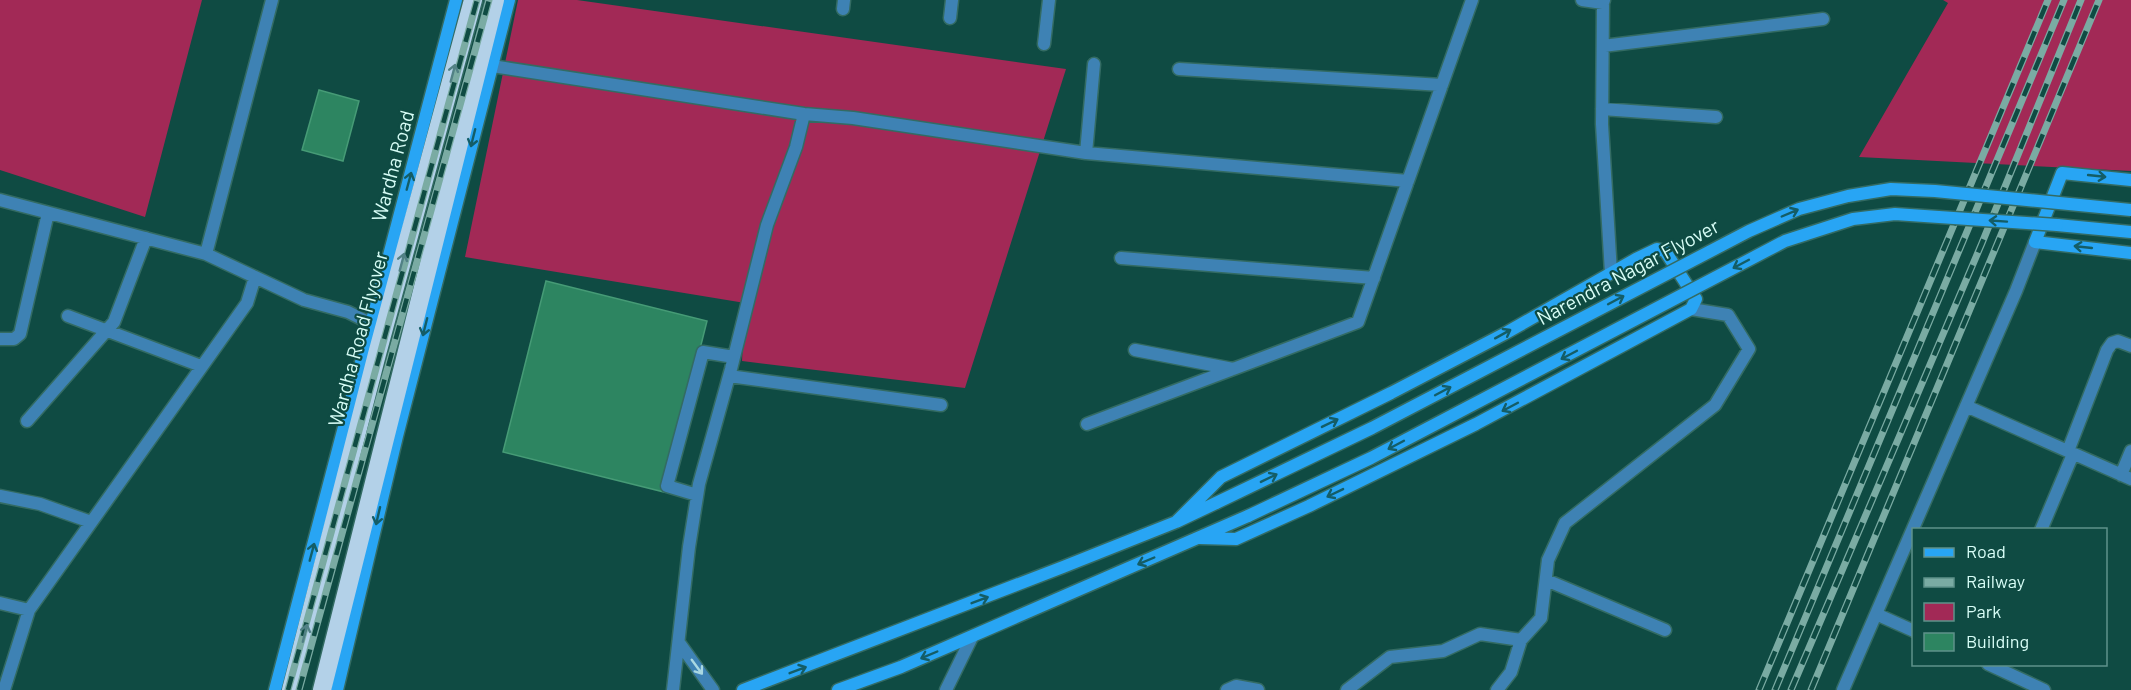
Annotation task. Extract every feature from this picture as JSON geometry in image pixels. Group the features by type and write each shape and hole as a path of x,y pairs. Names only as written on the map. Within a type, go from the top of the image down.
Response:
{"highway":[{"name":"Wardha Road Flyover","path":"291,690 380,343 473,0"},
{"path":"322,690 495,0"}],"main road":[{"name":"Wardha Road","path":"275,690 456,0"},
{"path":"337,690 403,414 509,0"},
{"path":"2131,180 2062,172 2035,242 2131,253"},
{"name":"Narendra Nagar Flyover","path":"743,690 1176,522 1372,428 1749,231 1798,209 1848,196 1891,189 1935,191 2131,210"},
{"path":"838,690 901,667 1200,538 1371,458 1785,241 1853,219 1895,214 2131,232"},
{"path":"1176,522 1221,477 1504,334 1657,249 1665,251 1696,299 1691,309 1476,424 1309,506 1236,539 1200,538"}],"street":[{"path":"206,254 272,0"},
{"path":"950,18 952,0"},
{"path":"1044,45 1049,0"},
{"path":"1088,424 1358,322 1472,0"},
{"path":"1582,0 1604,2 1602,109 1611,273"},
{"path":"1603,46 1823,19"},
{"path":"1086,153 1094,64"},
{"path":"492,66 804,114 853,118 1086,153 1408,181"},
{"path":"1179,69 1442,85"},
{"path":"1602,109 1716,117"},
{"path":"674,690 689,547 697,495 767,225 796,147 804,114"},
{"path":"0,200 206,254 304,300 348,312 372,324"},
{"path":"0,339 15,339 20,334 48,213"},
{"path":"27,421 114,322 146,238"},
{"path":"1913,528 2035,242"},
{"path":"1121,258 1374,278"},
{"path":"4,690 29,610 247,303 255,277"},
{"path":"1497,690 1511,672 1521,640 1541,618 1548,560 1565,523 1715,405 1749,349 1728,315 1691,309"},
{"path":"68,316 201,366"},
{"path":"2042,528 2107,350 2112,343 2118,341 2131,346"},
{"path":"1135,350 1234,369"},
{"path":"697,495 667,486 703,352 734,357"},
{"path":"729,376 941,405"},
{"path":"1966,406 2126,477 2131,451"},
{"path":"0,496 40,504 91,522"},
{"path":"1843,690 1912,531"},
{"path":"1546,580 1665,630"},
{"path":"0,603 29,610"},
{"path":"1876,614 1912,630"},
{"path":"1347,690 1389,657 1443,651 1480,634 1521,640"},
{"path":"946,690 972,637"},
{"path":"680,644 713,690"},
{"path":"1992,666 2044,690"},
{"path":"1227,690 1236,686 1258,690"}],"green space":[{"path":"0,0 202,0 145,217 0,170"},
{"path":"518,0 577,0 1066,69 965,388 742,361 745,303 465,257"},
{"path":"1943,0 2131,0 2131,171 1859,157 1948,3"}],"building":[{"path":"319,90 359,101 343,161 302,150"},
{"path":"546,281 707,321 664,492 503,452"}],"railway":[{"path":"288,690 477,0"},
{"path":"299,690 489,0"},
{"path":"1759,690 2048,0"},
{"path":"1775,690 2064,0"},
{"path":"1791,690 1982,243 2081,0"},
{"path":"1811,690 2099,0"}]}
